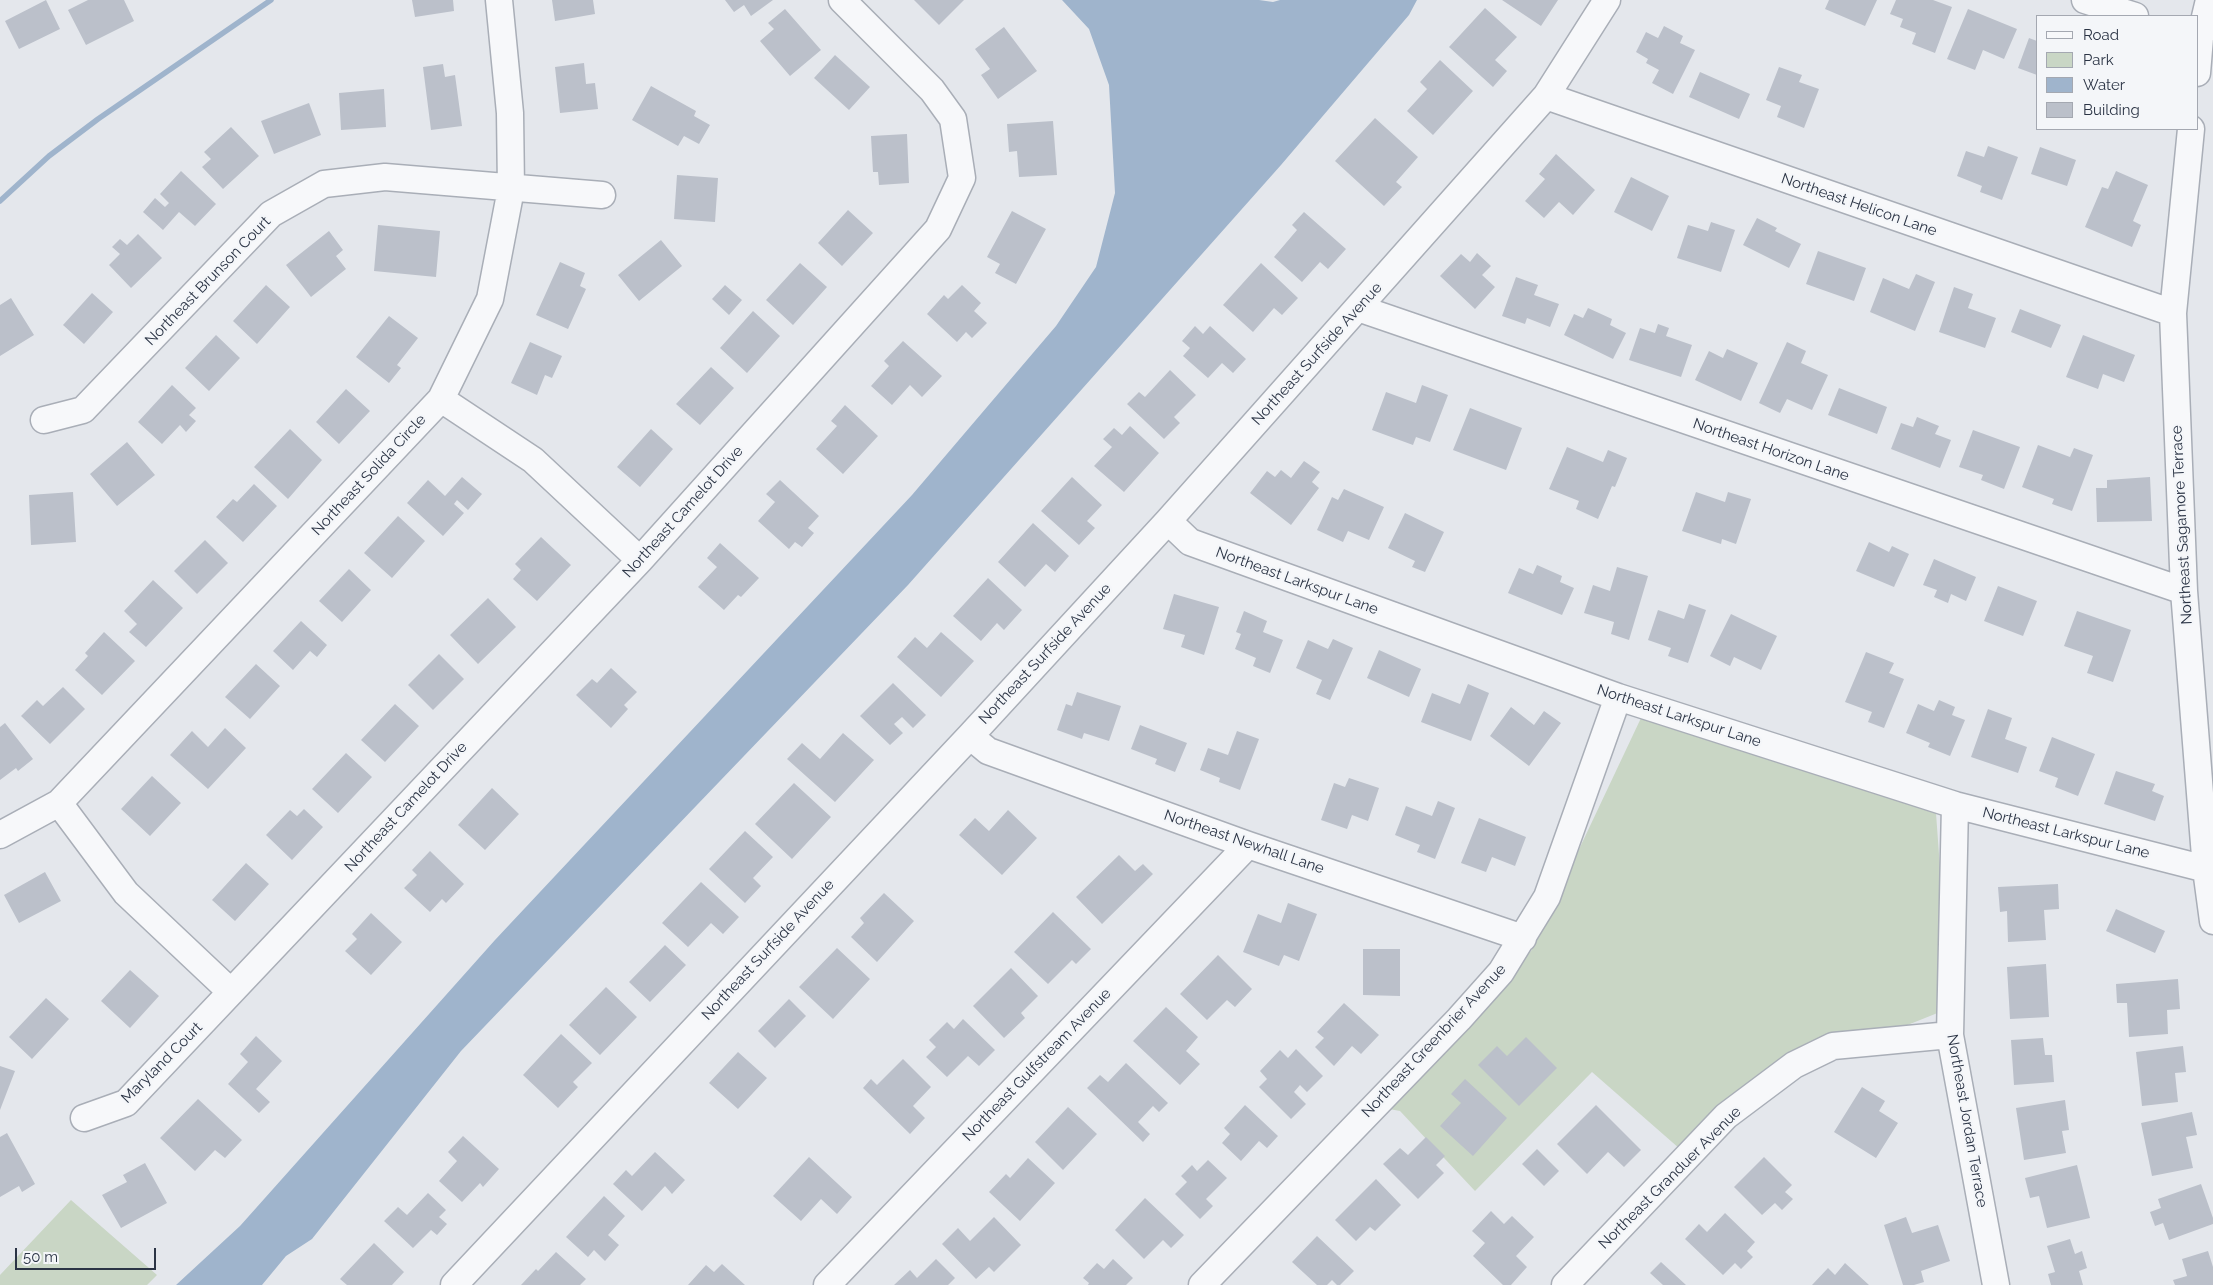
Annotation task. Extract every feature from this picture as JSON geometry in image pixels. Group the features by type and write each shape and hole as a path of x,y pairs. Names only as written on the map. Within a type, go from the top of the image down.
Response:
{"street":[{"name":"Northeast Solida Circle","path":"0,835 59,803 441,399 490,298 511,189 510,113 499,0"},
{"name":"Northeast Camelot Drive","path":"231,992 640,560 938,229 962,178 953,119 932,90 842,0"},
{"name":"Northeast Surfside Avenue","path":"454,1285 970,736 1168,521 1546,96 1607,0"},
{"path":"2085,0 2132,15"},
{"path":"2198,37 2208,0"},
{"name":"Northeast Helicon Lane","path":"1546,96 2173,313"},
{"name":"Northeast Sagamore Terrace","path":"2191,130 2173,313 2184,591 2206,869 2213,920"},
{"name":"Northeast Brunson Court","path":"44,420 83,410 271,214 324,184 385,177 511,189 602,195"},
{"name":"Northeast Horizon Lane","path":"1358,308 2184,591"},
{"path":"441,399 533,460 640,560"},
{"name":"Northeast Larkspur Lane","path":"1168,521 1190,542 1618,697 1954,805 2206,869"},
{"name":"Northeast Greenbrier Avenue","path":"1202,1285 1459,1019 1501,972 1546,897 1618,697"},
{"name":"Northeast Newhall Lane","path":"970,736 988,751 1248,844 1523,938"},
{"path":"59,803 126,893 231,992"},
{"name":"Northeast Jordan Terrace","path":"1954,805 1950,1035 1996,1285"},
{"name":"Northeast Gulfstream Avenue","path":"827,1285 1248,844"},
{"name":"Maryland Court","path":"84,1118 126,1103 231,992"},
{"name":"Northeast Granduer Avenue","path":"1565,1285 1726,1116 1794,1065 1833,1046 1950,1035"}],"green space":[{"path":"1641,718 1936,813 1942,896 1940,1012 1895,1030 1831,1036 1680,1149 1592,1072 1475,1191 1400,1111 1389,1109 1531,951"},
{"path":"71,1200 157,1275 147,1285 0,1285 0,1275"}],"water":[{"path":"1062,0 1259,0 1273,2 1280,0 1417,0 1409,15 1281,165 908,585 461,1051 312,1239 286,1256 262,1285 176,1285 240,1226 495,940 912,495 1056,326 1096,267 1115,193 1109,85 1089,29"}],"building":[{"path":"46,0 60,29 19,49 5,21"},
{"path":"88,0 124,0 134,21 86,45 68,10"},
{"path":"412,0 453,0 454,11 415,17"},
{"path":"552,0 593,0 595,14 555,21"},
{"path":"725,0 773,0 751,16 744,5 734,12"},
{"path":"914,0 964,0 939,25"},
{"path":"1502,0 1558,0 1541,26"},
{"path":"1829,0 1877,0 1865,26 1825,9"},
{"path":"1896,0 1933,0 1952,7 1935,53 1912,44 1916,33 1900,27 1903,19 1890,14"},
{"path":"1485,8 1517,37 1495,60 1507,71 1493,87 1449,47"},
{"path":"785,9 821,50 790,76 760,41 774,29 768,23"},
{"path":"1968,9 2017,29 2004,59 1983,50 1975,70 1947,59"},
{"path":"1664,26 1683,36 1680,43 1695,50 1673,94 1652,83 1659,70 1646,63 1648,59 1636,52 1646,32 1658,38"},
{"path":"1004,27 1037,71 998,99 981,75 990,69 975,49"},
{"path":"2029,38 2036,41 2036,75 2018,68"},
{"path":"835,55 870,87 849,110 814,78"},
{"path":"1440,60 1473,91 1433,135 1407,111 1427,89 1420,82"},
{"path":"584,63 586,84 595,83 598,109 560,113 555,67"},
{"path":"443,64 445,77 455,75 462,126 431,130 423,67"},
{"path":"1779,67 1802,75 1799,82 1819,89 1804,128 1777,117 1781,106 1766,100"},
{"path":"1700,72 1750,94 1739,119 1689,97"},
{"path":"651,86 696,111 694,116 710,125 699,144 684,136 678,146 632,120"},
{"path":"384,89 386,127 341,130 339,93"},
{"path":"309,103 321,135 274,154 261,121"},
{"path":"1375,118 1418,157 1396,182 1402,187 1384,206 1335,161"},
{"path":"1053,121 1057,175 1019,177 1017,151 1009,152 1007,124"},
{"path":"231,127 259,156 223,189 202,167 211,159 204,152"},
{"path":"907,134 909,183 879,185 878,172 873,172 871,136"},
{"path":"1988,146 2018,157 2002,200 1980,192 1982,186 1957,176 1966,151 1984,157"},
{"path":"2040,147 2076,160 2067,186 2031,174"},
{"path":"1556,154 1595,190 1573,215 1559,202 1544,218 1525,201 1545,179 1539,174"},
{"path":"181,171 216,204 195,226 179,212 163,230 143,212 155,198 165,207 169,203 160,194"},
{"path":"2116,171 2148,185 2133,221 2141,225 2132,247 2085,227 2102,187 2108,189"},
{"path":"677,175 718,178 715,222 674,219"},
{"path":"1631,177 1669,196 1652,231 1614,212"},
{"path":"848,210 873,233 842,266 818,243"},
{"path":"1012,211 1046,229 1016,284 995,273 1000,264 987,257"},
{"path":"1304,212 1346,249 1328,269 1320,262 1302,282 1274,257 1297,230 1292,225"},
{"path":"1757,218 1777,228 1775,231 1801,244 1789,268 1743,245"},
{"path":"1711,222 1735,230 1721,272 1677,258 1688,225 1708,231"},
{"path":"378,225 440,231 436,277 374,271"},
{"path":"329,231 343,250 336,256 346,269 311,297 286,265"},
{"path":"138,234 162,258 131,288 109,265 120,254 112,247 120,239 127,245"},
{"path":"661,240 682,266 639,301 618,275"},
{"path":"1818,251 1866,268 1854,301 1806,284"},
{"path":"1477,253 1491,266 1482,275 1495,287 1475,309 1440,276 1461,254 1470,262"},
{"path":"560,262 585,273 580,286 586,289 568,329 536,315"},
{"path":"800,263 827,287 793,325 766,300"},
{"path":"1261,263 1298,298 1282,315 1274,308 1253,332 1223,305"},
{"path":"1916,274 1935,282 1915,331 1870,312 1883,278 1909,289"},
{"path":"1516,277 1538,285 1534,295 1559,304 1550,327 1527,318 1525,324 1502,316"},
{"path":"266,285 290,307 257,344 233,321"},
{"path":"725,285 742,300 729,315 712,299"},
{"path":"962,285 981,303 974,311 987,323 972,338 966,332 957,342 927,314 944,295 948,299"},
{"path":"1954,287 1973,294 1968,308 1996,318 1985,348 1939,332"},
{"path":"92,293 113,312 84,344 63,325"},
{"path":"11,298 34,335 0,356 0,305"},
{"path":"1588,308 1612,319 1610,325 1626,333 1613,359 1564,335 1574,314 1583,318"},
{"path":"2020,309 2061,325 2051,348 2011,332"},
{"path":"753,311 780,336 747,373 720,348"},
{"path":"389,316 418,338 397,365 401,368 389,383 356,357"},
{"path":"1658,324 1669,328 1666,336 1692,345 1681,377 1629,360 1640,328 1655,333"},
{"path":"1195,326 1203,334 1210,326 1246,359 1233,373 1222,363 1208,378 1183,356 1190,348 1182,341"},
{"path":"216,335 240,358 209,391 185,368"},
{"path":"2083,335 2135,355 2124,382 2103,374 2098,389 2066,377"},
{"path":"903,341 942,376 922,397 910,385 892,405 871,386 889,366 884,361"},
{"path":"530,342 562,356 552,378 545,375 537,395 511,383"},
{"path":"1787,342 1806,351 1801,363 1828,375 1812,410 1787,399 1780,413 1759,403"},
{"path":"1727,349 1758,363 1741,401 1695,380 1709,351 1723,358"},
{"path":"711,367 734,388 700,425 676,404"},
{"path":"1170,370 1196,395 1174,417 1180,423 1164,439 1127,404 1139,392 1145,397"},
{"path":"172,385 196,408 189,415 196,421 186,432 180,425 162,444 138,422"},
{"path":"1422,385 1448,395 1430,442 1416,437 1413,445 1372,430 1386,392 1416,403"},
{"path":"1839,388 1887,407 1877,434 1828,415"},
{"path":"346,389 370,411 339,444 316,422"},
{"path":"845,405 878,436 843,474 816,449 837,426 831,421"},
{"path":"1470,408 1522,428 1506,470 1453,450"},
{"path":"1917,417 1939,426 1935,434 1951,440 1940,468 1891,449 1901,423 1913,427"},
{"path":"1130,426 1159,453 1124,492 1094,466 1112,447 1103,439 1114,428 1122,435"},
{"path":"290,429 322,460 288,499 254,467"},
{"path":"651,429 673,449 640,487 617,467"},
{"path":"1973,430 2020,447 2004,489 1981,480 1983,475 1959,467"},
{"path":"127,442 155,475 117,506 90,474"},
{"path":"2038,445 2070,457 2074,448 2093,455 2072,511 2052,504 2054,499 2022,487"},
{"path":"1567,447 1603,462 1608,450 1627,458 1615,487 1612,486 1598,519 1576,509 1579,501 1549,489"},
{"path":"1304,461 1320,472 1312,482 1319,488 1291,525 1250,493 1267,471 1275,477 1281,470 1291,478"},
{"path":"462,477 482,494 468,510 457,500 454,504 464,513 443,536 407,503 428,480 445,496"},
{"path":"1072,477 1102,505 1087,521 1095,528 1079,545 1041,511"},
{"path":"2150,477 2152,521 2097,522 2096,488 2107,488 2107,480"},
{"path":"780,480 819,516 808,528 814,533 802,547 795,542 789,549 758,521 775,502 766,494"},
{"path":"254,484 277,506 243,542 216,517 233,499 237,502"},
{"path":"1344,489 1384,507 1369,540 1348,531 1343,542 1317,530 1332,497 1338,500"},
{"path":"73,492 76,542 31,545 29,495"},
{"path":"1696,492 1725,502 1728,492 1751,499 1736,544 1722,539 1721,544 1682,531"},
{"path":"1405,513 1444,532 1425,572 1412,567 1415,561 1388,548"},
{"path":"398,516 425,541 392,578 364,553"},
{"path":"1033,523 1069,556 1055,572 1046,564 1025,587 998,562"},
{"path":"541,537 571,565 537,601 513,579 521,570 515,564"},
{"path":"205,540 228,563 197,594 174,571"},
{"path":"1869,542 1889,552 1892,546 1909,554 1894,587 1856,571"},
{"path":"720,543 759,578 741,597 738,595 724,610 698,587 717,567 707,558"},
{"path":"1934,559 1976,577 1966,601 1951,594 1948,603 1934,597 1937,590 1923,585"},
{"path":"1537,565 1562,576 1560,582 1574,588 1562,615 1508,593 1519,568 1533,574"},
{"path":"1617,567 1648,576 1629,640 1611,634 1614,622 1584,613 1593,585 1610,591"},
{"path":"349,569 371,590 342,622 319,601"},
{"path":"988,578 1022,610 1004,630 997,623 981,641 953,616"},
{"path":"153,580 183,608 146,647 129,632 137,624 124,611"},
{"path":"1998,586 2037,601 2023,636 1984,621"},
{"path":"1174,594 1219,607 1204,655 1181,647 1185,635 1163,629"},
{"path":"488,598 516,627 478,664 450,635"},
{"path":"1689,604 1706,610 1688,663 1668,656 1671,648 1648,640 1658,610 1684,619"},
{"path":"1244,611 1267,621 1263,632 1283,640 1270,673 1253,666 1256,658 1235,649 1241,634 1236,632"},
{"path":"2077,611 2131,630 2113,682 2087,673 2093,656 2064,646"},
{"path":"1731,614 1777,636 1761,670 1734,657 1730,666 1710,656"},
{"path":"301,621 327,645 317,657 310,651 293,670 273,651"},
{"path":"104,632 135,661 102,695 75,670 88,656 85,653"},
{"path":"941,632 974,661 941,697 897,657 915,637 927,648"},
{"path":"1333,639 1353,648 1330,700 1316,694 1322,680 1296,668 1308,640 1328,649"},
{"path":"1379,650 1421,669 1409,697 1367,678"},
{"path":"1866,652 1894,663 1889,673 1904,679 1884,728 1868,722 1872,712 1845,702"},
{"path":"439,654 464,679 433,710 408,685"},
{"path":"256,664 280,686 250,719 225,697"},
{"path":"611,668 637,692 624,705 628,709 611,728 576,695 592,679 597,683"},
{"path":"893,683 926,715 913,728 902,717 894,724 903,733 890,745 860,716"},
{"path":"1468,684 1489,693 1471,741 1421,722 1432,693 1460,704"},
{"path":"63,687 85,709 50,744 21,716 37,700 43,706"},
{"path":"1077,692 1121,706 1109,741 1084,733 1082,739 1057,730 1066,704 1072,706"},
{"path":"1939,700 1955,707 1952,715 1965,720 1950,756 1928,747 1930,743 1906,733 1918,704 1934,711"},
{"path":"395,704 419,726 385,762 361,740"},
{"path":"1511,707 1534,725 1544,711 1561,723 1529,766 1490,736"},
{"path":"1988,709 2012,718 2005,739 2027,747 2018,773 1971,757"},
{"path":"5,723 33,759 18,771 16,768 0,780 0,727"},
{"path":"1140,725 1187,743 1175,772 1155,764 1157,759 1131,749"},
{"path":"225,728 246,748 208,789 170,755 192,731 208,747"},
{"path":"1237,731 1259,739 1240,790 1219,782 1220,778 1200,770 1208,748 1228,755"},
{"path":"843,733 874,760 835,802 787,759 802,743 820,759"},
{"path":"2052,737 2095,754 2078,796 2055,787 2058,778 2039,771"},
{"path":"346,753 372,777 338,813 312,789"},
{"path":"2116,771 2155,784 2152,791 2164,796 2155,821 2104,804"},
{"path":"152,776 181,803 150,836 121,809"},
{"path":"1349,778 1379,788 1368,821 1352,815 1347,829 1321,820 1334,783 1345,787"},
{"path":"794,783 831,817 792,859 755,824"},
{"path":"492,788 519,814 485,850 458,825"},
{"path":"1438,801 1455,808 1435,859 1417,852 1420,845 1395,835 1406,806 1432,816"},
{"path":"304,809 323,827 292,860 266,835 290,810 297,816"},
{"path":"1008,810 1037,838 1002,875 959,835 975,818 989,831"},
{"path":"1479,818 1526,837 1515,866 1492,857 1486,872 1461,863"},
{"path":"745,831 773,857 753,878 761,886 745,903 709,869"},
{"path":"430,851 464,884 446,903 442,899 430,912 404,888 417,875 412,870"},
{"path":"1119,855 1135,871 1143,864 1153,874 1102,924 1076,897"},
{"path":"246,863 269,884 235,921 212,900"},
{"path":"45,872 61,901 19,923 4,895"},
{"path":"701,882 739,917 723,934 711,923 688,947 662,923"},
{"path":"2058,884 2059,909 2044,910 2046,940 2008,942 2007,911 2000,912 1998,887"},
{"path":"884,893 914,921 877,962 851,937 864,923 860,918"},
{"path":"1288,903 1317,914 1299,961 1284,955 1279,966 1243,952 1258,914 1281,923"},
{"path":"2116,909 2165,931 2155,953 2106,931"},
{"path":"1053,912 1091,949 1076,964 1072,960 1048,984 1014,952"},
{"path":"371,913 402,942 371,975 345,951 357,939 352,934"},
{"path":"665,945 686,965 650,1002 629,982"},
{"path":"837,948 870,979 833,1019 799,987"},
{"path":"1363,949 1400,949 1400,996 1363,995"},
{"path":"1218,955 1252,989 1235,1007 1227,1000 1207,1020 1180,994"},
{"path":"2046,964 2049,1017 2010,1019 2007,967"},
{"path":"1011,968 1038,996 1021,1013 1025,1018 1004,1038 973,1006"},
{"path":"130,970 159,996 130,1028 101,1001"},
{"path":"2178,979 2180,1009 2167,1010 2168,1034 2129,1037 2127,1003 2117,1003 2116,984"},
{"path":"606,987 637,1017 600,1055 569,1025"},
{"path":"46,998 69,1019 32,1059 9,1037"},
{"path":"789,999 806,1016 775,1048 758,1031"},
{"path":"1344,1003 1379,1035 1361,1054 1352,1046 1334,1066 1315,1047 1324,1038 1317,1032"},
{"path":"1166,1007 1198,1037 1186,1051 1200,1064 1180,1085 1133,1041"},
{"path":"963,1019 995,1050 979,1066 968,1056 947,1077 926,1057 936,1047 929,1040 947,1022 954,1029"},
{"path":"561,1034 592,1063 573,1082 578,1087 558,1108 523,1075"},
{"path":"256,1036 282,1061 256,1089 270,1102 259,1113 228,1084 248,1062 240,1054"},
{"path":"1526,1037 1557,1068 1519,1106 1478,1065 1497,1046 1507,1056"},
{"path":"2043,1038 2045,1055 2052,1055 2054,1082 2014,1085 2011,1040"},
{"path":"2183,1046 2186,1072 2175,1073 2178,1102 2142,1106 2136,1052"},
{"path":"1296,1049 1323,1076 1307,1092 1300,1085 1294,1092 1306,1104 1291,1119 1259,1087 1267,1079 1260,1071 1280,1050 1288,1058"},
{"path":"738,1052 767,1078 738,1109 709,1083"},
{"path":"903,1059 931,1087 913,1106 925,1118 910,1134 863,1088 871,1079 877,1085"},
{"path":"1126,1063 1168,1103 1159,1112 1153,1106 1138,1122 1150,1134 1143,1142 1087,1088 1100,1075 1108,1082"},
{"path":"0,1066 15,1071 0,1110"},
{"path":"1465,1079 1507,1118 1473,1156 1440,1126 1461,1103 1451,1094"},
{"path":"1862,1087 1885,1101 1879,1111 1898,1123 1876,1158 1834,1132"},
{"path":"198,1099 242,1140 225,1158 215,1150 195,1171 160,1138"},
{"path":"2065,1100 2069,1130 2062,1131 2066,1153 2024,1160 2016,1108"},
{"path":"1245,1105 1278,1136 1267,1148 1259,1141 1241,1161 1222,1143 1230,1134 1224,1128"},
{"path":"1596,1105 1641,1150 1624,1167 1608,1152 1587,1174 1557,1144"},
{"path":"1068,1107 1097,1134 1063,1170 1035,1142"},
{"path":"2192,1112 2197,1135 2186,1137 2193,1168 2152,1176 2141,1123"},
{"path":"7,1133 35,1184 22,1192 19,1186 0,1197 0,1137"},
{"path":"463,1136 499,1169 483,1187 480,1183 462,1202 439,1181 457,1161 448,1152"},
{"path":"1426,1137 1445,1156 1436,1165 1444,1173 1418,1199 1383,1164 1400,1148 1408,1155"},
{"path":"1537,1149 1559,1171 1544,1186 1522,1164"},
{"path":"655,1152 685,1180 672,1194 665,1186 642,1211 613,1184 626,1170 632,1176"},
{"path":"809,1157 852,1197 837,1214 821,1199 801,1221 773,1196"},
{"path":"1764,1157 1792,1185 1785,1192 1793,1199 1782,1210 1775,1203 1762,1215 1734,1187"},
{"path":"1028,1158 1055,1183 1020,1221 989,1192 1006,1174 1010,1178"},
{"path":"1208,1160 1227,1178 1206,1199 1213,1206 1200,1219 1175,1194 1187,1182 1181,1176 1192,1165 1197,1171"},
{"path":"145,1163 167,1203 121,1228 102,1195 127,1182 123,1175"},
{"path":"2077,1165 2090,1218 2047,1228 2039,1196 2030,1198 2025,1178"},
{"path":"1376,1179 1401,1205 1375,1231 1370,1227 1356,1241 1335,1220"},
{"path":"2201,1184 2213,1218 2213,1224 2169,1240 2163,1223 2155,1226 2150,1212 2161,1208 2158,1199"},
{"path":"428,1193 446,1210 439,1217 447,1224 437,1235 431,1230 413,1248 384,1221 398,1207 407,1215"},
{"path":"604,1196 625,1216 608,1235 619,1245 605,1261 594,1250 588,1257 566,1237"},
{"path":"1145,1198 1184,1235 1171,1248 1163,1240 1144,1259 1115,1230"},
{"path":"1491,1211 1504,1224 1512,1216 1534,1237 1516,1256 1527,1267 1511,1285 1503,1285 1473,1256 1485,1243 1472,1231"},
{"path":"1725,1213 1755,1242 1747,1251 1753,1257 1741,1269 1735,1263 1723,1275 1685,1239 1699,1224 1707,1232"},
{"path":"994,1217 1021,1245 994,1272 989,1267 976,1279 942,1244 958,1228 970,1241"},
{"path":"1906,1217 1912,1233 1938,1225 1950,1261 1921,1271 1924,1282 1914,1285 1903,1285 1884,1225"},
{"path":"1317,1236 1354,1271 1340,1285 1337,1285 1332,1280 1327,1285 1317,1285 1292,1262"},
{"path":"2070,1239 2075,1254 2082,1251 2087,1268 2079,1271 2083,1285 2051,1285 2048,1274 2055,1272 2047,1246"},
{"path":"374,1243 404,1272 392,1285 347,1285 340,1279"},
{"path":"2208,1251 2213,1267 2213,1285 2175,1285 2173,1280 2187,1276 2182,1259"},
{"path":"556,1252 586,1279 580,1285 521,1285 536,1269 538,1271"},
{"path":"936,1259 955,1278 948,1285 894,1285 910,1270 917,1278"},
{"path":"1113,1259 1133,1278 1126,1285 1088,1285 1089,1283 1083,1278 1097,1263 1104,1269"},
{"path":"1661,1262 1686,1285 1663,1285 1650,1273"},
{"path":"1845,1263 1869,1285 1812,1285 1828,1268 1835,1275"},
{"path":"722,1264 745,1285 688,1285 706,1265 714,1272"}],"waterway":[{"path":"0,201 49,156 98,119 271,0"}]}
